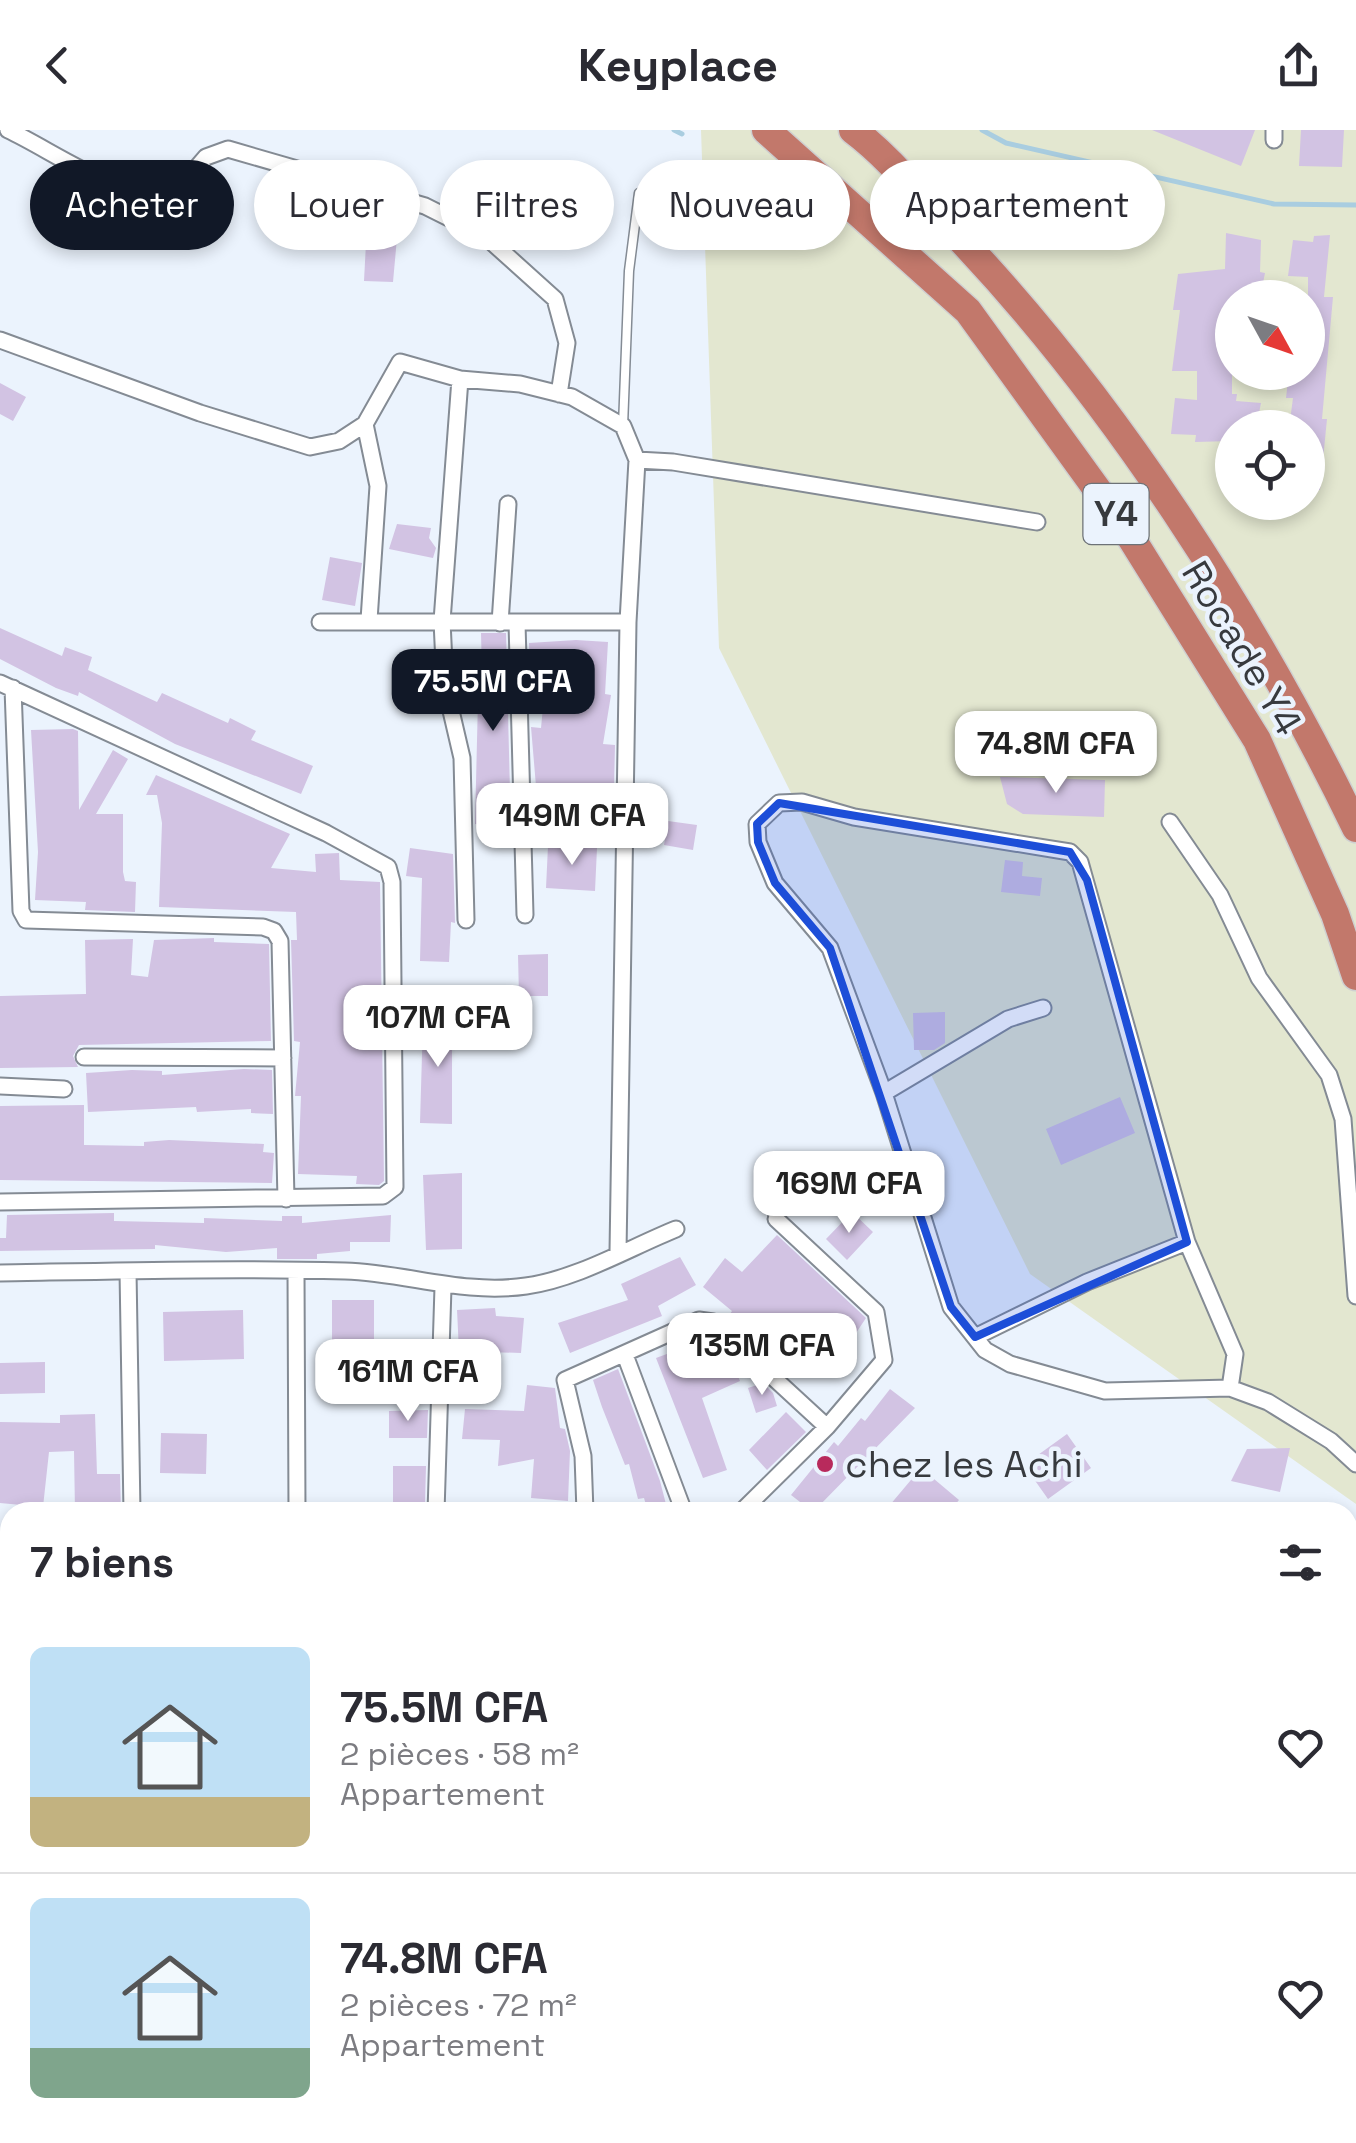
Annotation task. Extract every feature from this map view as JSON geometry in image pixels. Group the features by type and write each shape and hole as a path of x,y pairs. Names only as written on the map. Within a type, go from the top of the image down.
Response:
{"highway":[{"name":"Rocade Y4","path":"766,130 968,311 1126,528 1257,740 1335,914 1356,976"},
{"name":"Rocade Y4","path":"853,130 1014,294 1165,499 1300,712 1356,828"}],"street":[{"path":"8,130 93,174 163,194 175,192 206,157 228,149 424,206 485,236 555,300 567,343 559,394"},
{"path":"0,340 200,413 310,447 338,442 365,424 400,362 460,378 520,384 559,394 623,426 637,460 628,622 618,1252"},
{"path":"460,378 442,621 444,685 462,758 466,920"},
{"path":"365,424 378,486 370,620"},
{"path":"637,460 672,462 1037,522"},
{"path":"508,504 508,623 524,915"},
{"path":"320,622 628,622"},
{"path":"0,1202 286,1199 383,1196 395,1187 392,882 388,868 326,833 6,685 21,910 26,920 263,927 274,931 280,941 286,1199"},
{"path":"1230,1388 1236,1354 1186,1242 1080,862 1070,852 854,817 802,802 779,803 757,824 758,842 775,882 830,948 884,1093 951,1307 985,1350 1010,1364 1104,1391 1230,1388 1268,1402 1315,1431 1356,1464"},
{"path":"1170,822 1220,896 1258,978 1328,1075 1343,1118 1356,1296"},
{"path":"884,1093 1008,1019 1043,1008"},
{"path":"84,1057 283,1058"},
{"path":"0,1086 64,1089"},
{"path":"752,1502 827,1426 884,1360 882,1324 869,1304 776,1219"},
{"path":"0,1273 383,1273 443,1287 479,1290 535,1284 676,1229"},
{"path":"975,1337 1086,1282 1186,1242"},
{"path":"128,1270 132,1502"},
{"path":"296,1271 297,1502"},
{"path":"436,1502 443,1287"},
{"path":"584,1502 583,1456 565,1380 706,1319 827,1426"},
{"path":"624,1355 680,1502"}],"lane":[{"path":"623,426 634,236"}],"highlighted area":[{"path":"779,803 1070,852 1087,880 1187,1242 975,1337 951,1307 830,948 775,883 758,842 757,824"}],"green space":[{"path":"701,130 1356,130 1353,1502 1030,1274 719,648 705,250 850,250 850,160 702,160"}],"building":[{"path":"1152,130 1255,130 1241,166"},
{"path":"1301,130 1344,130 1342,167 1299,166"},
{"path":"1226,233 1261,240 1260,272 1265,273 1264,280 1215,280 1215,390 1232,390 1232,394 1237,394 1236,401 1261,403 1260,410 1215,410 1215,441 1195,442 1196,435 1171,434 1175,398 1197,400 1197,371 1172,371 1180,310 1173,310 1178,274 1225,269"},
{"path":"1330,235 1325,287 1325,280 1288,276 1293,240 1313,242 1314,236"},
{"path":"366,250 396,250 393,282 364,281"},
{"path":"1325,297 1333,297 1325,386"},
{"path":"0,383 26,397 13,421 0,414"},
{"path":"1287,390 1325,390 1323,410 1291,410 1293,398 1286,398"},
{"path":"397,524 431,528 429,538 436,548 433,558 389,549"},
{"path":"330,557 362,563 355,606 322,600"},
{"path":"0,628 62,656 65,647 92,657 88,670 157,702 162,693 228,723 230,718 256,731 251,740 313,766 301,794 175,744 79,692 78,696 56,688 0,659"},
{"path":"481,633 506,633 510,792 505,828 475,824 478,699 473,699 477,672 482,673"},
{"path":"608,642 605,694 611,695 603,744 615,745 614,786 574,785 574,798 537,798 531,727 541,728 546,676 530,676 529,643"},
{"path":"31,730 78,731 79,810 113,750 128,759 96,814 123,814 123,872 125,881 136,882 135,912 85,910 86,902 35,900 38,852"},
{"path":"156,775 290,834 271,868 316,872 315,854 339,853 340,880 380,882 384,1181 379,1185 356,1184 357,1176 298,1174 301,1096 295,1096 300,1042 294,1041 291,940 297,940 296,912 159,907 162,823 157,795 146,795"},
{"path":"1000,777 1105,780 1104,817 1023,814 1007,804"},
{"path":"668,821 697,825 693,850 664,845"},
{"path":"548,846 597,848 595,891 546,888"},
{"path":"410,848 453,854 455,923 451,922 449,962 420,961 422,878 406,876"},
{"path":"1005,860 1023,862 1022,876 1042,878 1040,896 1001,892"},
{"path":"214,938 214,942 269,944 271,1041 79,1045 73,1056 78,1067 0,1068 0,996 86,994 85,940 133,939 131,975 148,977 154,940"},
{"path":"548,954 548,996 519,996 518,955"},
{"path":"945,1012 945,1043 934,1050 914,1050 913,1013"},
{"path":"423,1020 465,1024 462,1047 452,1046 452,1124 420,1123"},
{"path":"132,1070 162,1071 162,1075 272,1070 273,1114 251,1113 251,1109 197,1112 196,1107 88,1112 86,1073"},
{"path":"1120,1097 1135,1133 1061,1165 1046,1129"},
{"path":"84,1105 84,1145 144,1146 144,1142 169,1140 264,1144 263,1152 274,1153 272,1183 0,1180 0,1106"},
{"path":"462,1173 462,1249 426,1250 423,1175"},
{"path":"852,1212 873,1232 847,1260 826,1239"},
{"path":"114,1213 114,1221 204,1223 204,1218 282,1221 282,1216 302,1216 302,1223 391,1215 390,1242 350,1242 350,1251 317,1254 317,1259 277,1259 277,1248 226,1252 155,1245 155,1249 0,1251 0,1238 6,1238 7,1215"},
{"path":"777,1235 866,1318 850,1342 839,1333 804,1377 783,1361 787,1356 730,1314 732,1311 703,1287 725,1258 742,1272"},
{"path":"680,1257 696,1285 658,1306 662,1316 570,1353 558,1323 628,1300 621,1284"},
{"path":"332,1300 374,1300 374,1353 332,1353"},
{"path":"495,1308 496,1316 524,1318 521,1353 459,1351 457,1310"},
{"path":"243,1310 244,1359 164,1361 163,1312"},
{"path":"683,1348 694,1377 731,1360 740,1381 702,1398 727,1470 703,1478 656,1358"},
{"path":"45,1362 45,1393 0,1394 0,1363"},
{"path":"618,1369 665,1502 638,1499 629,1464 625,1465 593,1380"},
{"path":"763,1383 773,1393 777,1406 756,1413 748,1388"},
{"path":"527,1385 555,1388 560,1428 565,1429 570,1451 568,1501 531,1498 534,1459 498,1466 500,1440 462,1439 465,1409 524,1411"},
{"path":"890,1389 915,1408 823,1502 800,1502 791,1495 834,1442 838,1446 861,1418 865,1421"},
{"path":"428,1410 427,1438 389,1438 389,1411"},
{"path":"786,1412 806,1432 767,1470 749,1450"},
{"path":"95,1414 97,1474 120,1474 121,1502 75,1502 74,1451 49,1452 44,1502 0,1502 0,1422 60,1423 60,1415"},
{"path":"161,1433 207,1434 206,1474 160,1473"},
{"path":"1067,1434 1091,1468 1048,1499 1024,1465"},
{"path":"1290,1448 1280,1492 1231,1481 1247,1449"},
{"path":"393,1466 426,1466 425,1502 393,1502"},
{"path":"921,1468 959,1500 957,1502 892,1502"}],"waterway":[{"path":"674,130 682,134"},
{"path":"982,130 1006,143 1274,204 1356,205"}],"place":[{"name":"chez les Achi","path":"825,1464"}]}
